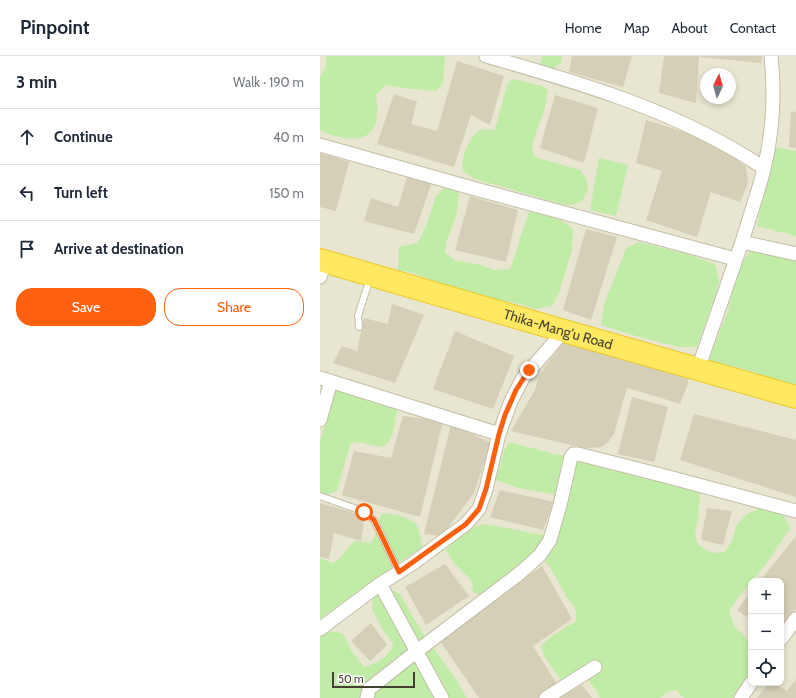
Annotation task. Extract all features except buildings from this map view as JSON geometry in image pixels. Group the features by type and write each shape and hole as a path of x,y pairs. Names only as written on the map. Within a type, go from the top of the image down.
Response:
{"highway":[{"name":"Thika-Mang'u Road","path":"322,266 371,275 796,397"}],"street":[{"path":"486,56 522,61 623,99 686,125 733,149 764,168"},
{"path":"698,369 742,242 764,168 771,129 773,74 771,56"},
{"path":"320,145 472,188 735,259"},
{"path":"742,242 796,254"},
{"path":"320,629 380,584 466,524 479,509 486,489 499,434 511,401 523,378 564,331"},
{"path":"320,420 326,380 499,434"},
{"path":"367,698 369,688 520,573 540,555 550,540 560,505 570,457 573,454 661,475 796,511"},
{"path":"380,584 442,698"},
{"path":"788,636 796,619"},
{"path":"546,698 595,667"},
{"path":"741,698 749,686"}],"lane":[{"path":"359,327 358,316 371,275"},
{"path":"320,496 364,512 374,520 399,572"}],"shaded area":[{"path":"320,56 796,56 796,698 320,698"}],"green space":[{"path":"326,56 445,56 443,83 436,91 386,85 376,95 376,123 371,131 365,136 346,138 320,131 320,77 326,66"},
{"path":"542,56 562,56 562,62 552,69 540,65"},
{"path":"512,79 543,86 548,91 544,111 533,141 532,150 535,157 580,170 586,178 588,191 581,202 571,205 562,204 475,179 463,171 462,167 464,155 475,134 481,130 495,130 507,85"},
{"path":"773,147 796,151 796,236 757,226"},
{"path":"599,158 628,165 616,216 590,210"},
{"path":"453,186 459,193 457,213 446,243 445,253 454,260 477,264 494,270 510,269 529,212 561,220 573,229 572,250 559,293 552,306 535,309 520,304 486,297 413,273 398,270 399,247 418,243 427,224 436,196 443,189"},
{"path":"771,240 791,255 796,256 796,385 737,367 708,361 728,311 736,273 753,247"},
{"path":"639,242 687,254 715,264 719,281 697,347 679,347 601,325 604,305 626,248"},
{"path":"345,384 398,404 393,432 389,442 382,447 358,442 350,444 337,491 328,494 320,492 320,442 335,391"},
{"path":"509,442 554,454 576,457 689,483 700,493 698,519 695,533 698,545 712,553 725,552 732,541 736,526 747,514 764,507 784,516 790,528 766,564 754,578 748,578 748,585 729,611 734,626 741,632 748,642 748,678 740,686 733,698 684,698 676,690 666,693 660,698 600,698 596,690 586,678 564,684 544,656 541,646 552,636 576,621 576,610 567,598 550,567 541,556 484,597 473,592 472,581 453,562 446,550 452,542 473,527 486,524 546,535 556,495 518,488 496,480 504,451"},
{"path":"383,513 398,515 416,524 422,547 320,619 320,558 332,563 342,556 355,541 371,543 376,533 377,522"},
{"path":"390,589 400,594 420,629 457,681 467,698 320,698 320,635 326,632 337,632 343,634 351,650 364,667 382,659 388,654 394,645 383,630 372,609 373,596"}],"route":[{"path":"364,512 374,520 399,572 466,524 479,509 486,489 505,415 516,390 529,370"}]}
